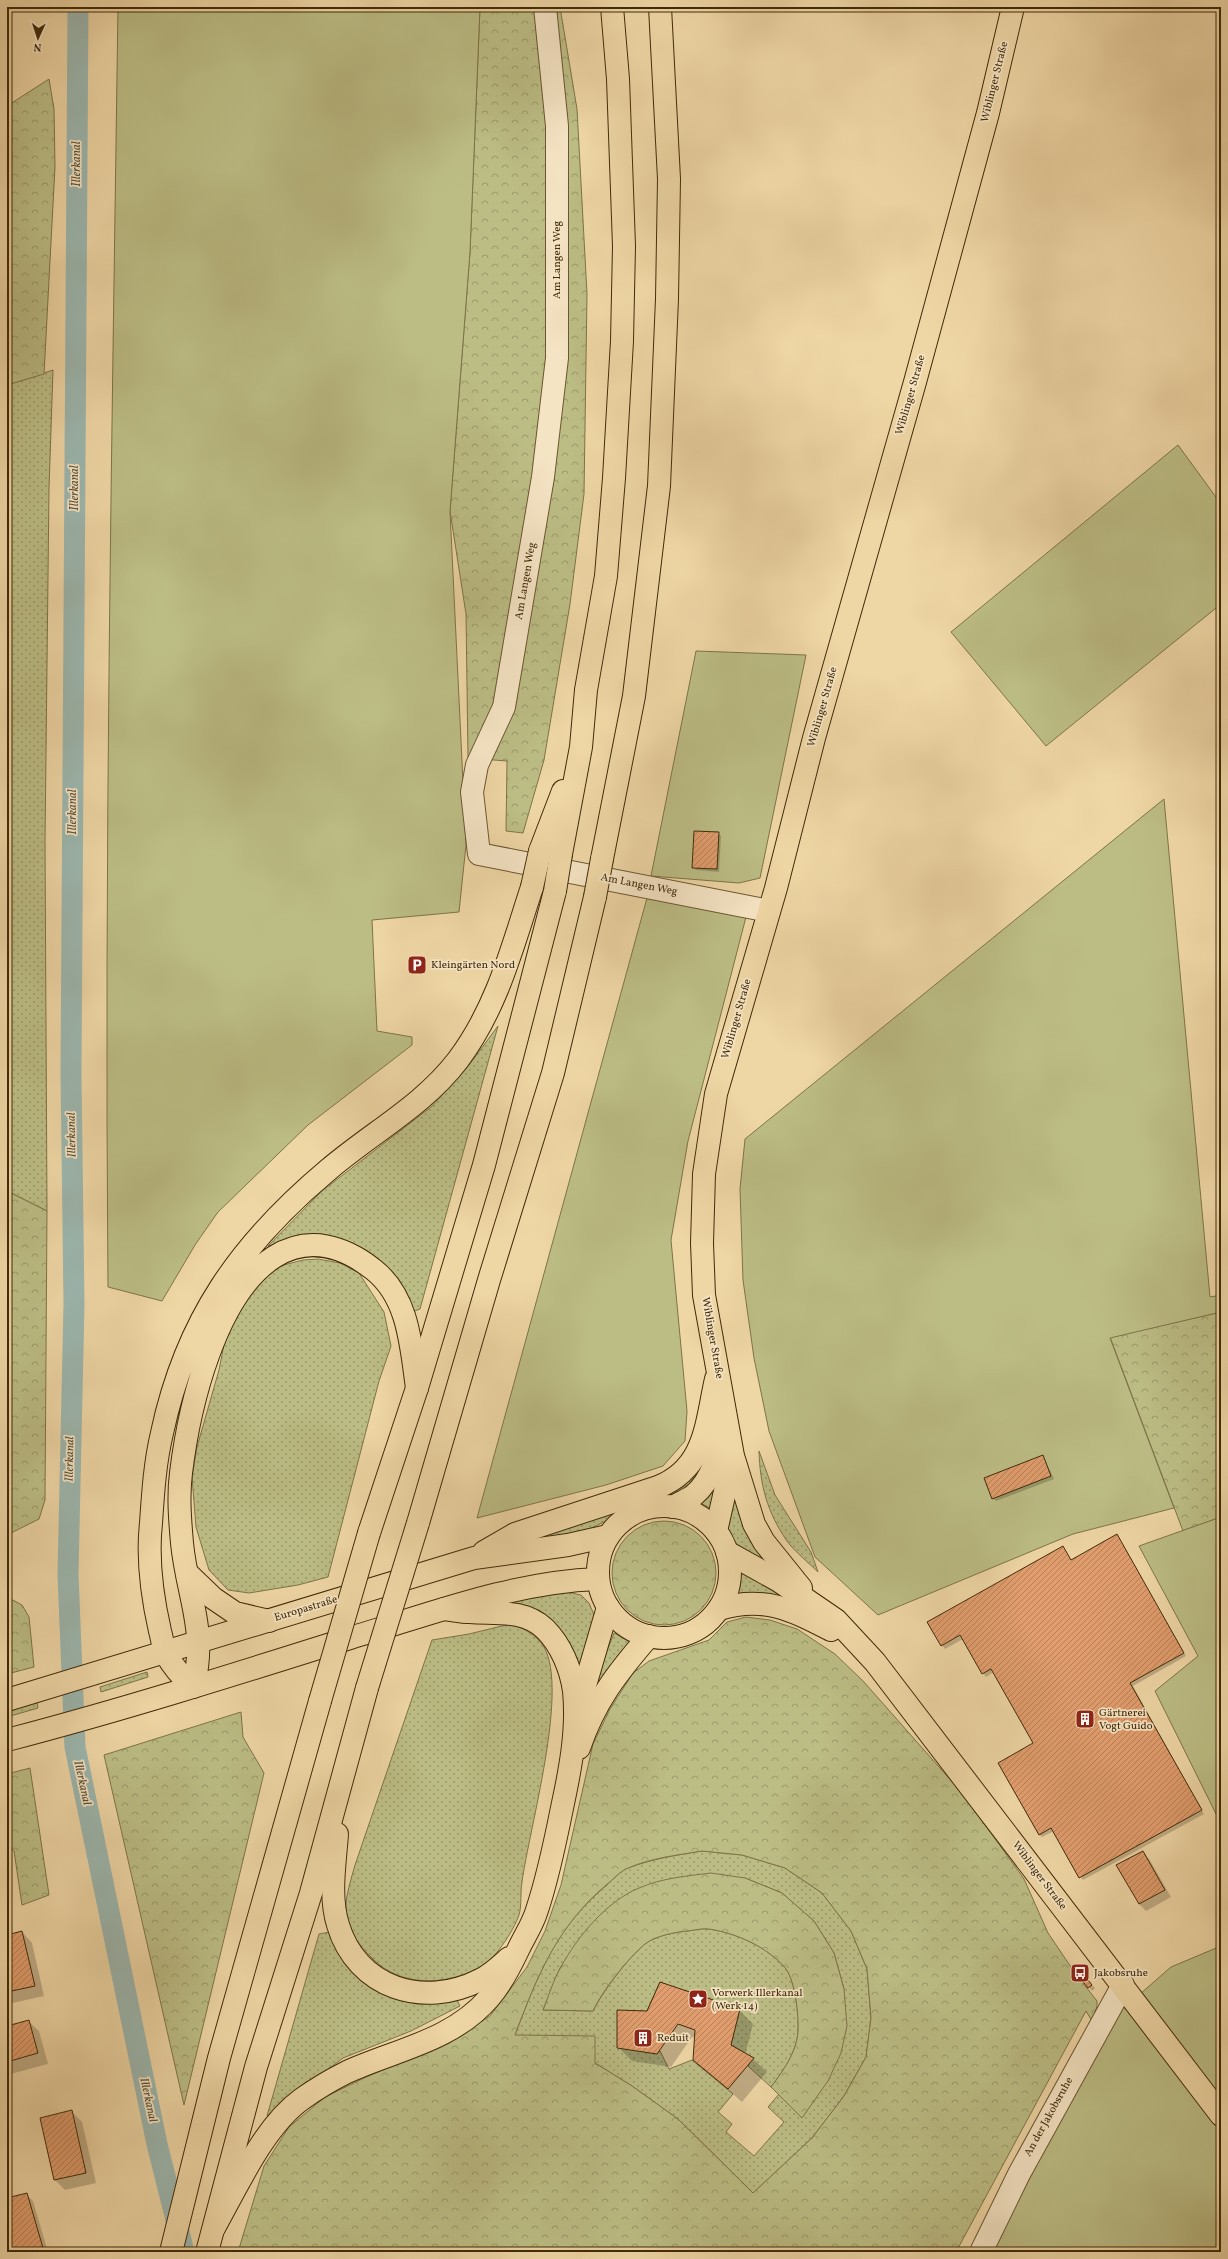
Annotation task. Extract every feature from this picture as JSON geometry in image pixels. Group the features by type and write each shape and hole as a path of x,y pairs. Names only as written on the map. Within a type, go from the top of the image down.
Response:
{"main road":[{"path":"207,2252 256,2067 311,1893 367,1688 418,1523 488,1280 553,1073 595,898 634,696 659,486 667,298 669,179 660,7"},
{"name":"Wiblinger Straße","path":"716,1531 733,1456 727,1414 704,1295 702,1243 704,1174 716,1094 769,911 814,738 988,113 1013,7"},
{"path":"171,2252 242,1974 369,1533 417,1388 484,1164 555,891 581,747 586,690 606,576 622,341 623,222 618,79 612,10"},
{"path":"193,1687 179,1674 165,1652 151,1582 149,1539 162,1434 176,1380 190,1342 219,1287 242,1258 286,1208 329,1169 406,1112 434,1087 457,1061 479,1029 497,994 532,887 540,850 581,747"},
{"path":"193,1687 198,1668 199,1642 182,1545 180,1508 181,1474 198,1390 222,1321 237,1294 268,1261 293,1248 304,1245 326,1246 350,1253 377,1273 395,1295 406,1321 417,1388"},
{"path":"474,1558 515,1534 658,1487 670,1482 681,1474 696,1456 718,1372"},
{"name":"Wiblinger Straße","path":"673,1507 693,1496 706,1482 716,1458 727,1414"},
{"path":"733,1456 747,1505 764,1542 816,1605"},
{"path":"655,1507 673,1507 694,1514 704,1520 716,1531 727,1552 730,1571 727,1591 719,1609 708,1621 696,1630 681,1636 665,1638 648,1636 632,1630 619,1620 608,1607 598,1579 598,1564 602,1549 608,1536 621,1522 637,1512 655,1507"},
{"name":"Europastraße","path":"10,1699 474,1558 568,1545 608,1536"},
{"name":"Wiblinger Straße","path":"727,1552 816,1605 836,1620 875,1662 1221,2115"},
{"path":"188,1576 212,1598 235,1613 269,1621"},
{"path":"16,1738 193,1687 444,1609 496,1595 560,1581 598,1579"},
{"name":"Wiblinger Straße","path":"719,1609 749,1602 788,1608 854,1640"},
{"path":"575,1721 608,1607"},
{"path":"214,2228 272,2128 286,2112 317,2089 348,2072 412,2048 446,2032 468,2018 488,1999 505,1977 539,1905 552,1861 568,1780 575,1721 574,1690 559,1645 543,1628 523,1616 499,1611 470,1612 444,1609"},
{"path":"568,1780 583,1736 599,1699 619,1670 648,1636"},
{"path":"339,1793 334,1909 338,1925 350,1950 368,1972 385,1983 402,1990 433,1993 450,1991 480,1980 497,1969 519,1948"}],"street":[{"name":"Am Langen Weg","path":"545,7 557,126 557,358 543,477 504,707 477,765 472,792 480,854 769,911"},
{"name":"An der Jakobsruhe","path":"981,2252 1019,2174 1123,1986"}],"green space":[{"path":"118,7 480,7 470,252 450,511 466,845 459,912 372,920 377,1031 412,1037 412,1045 308,1125 218,1212 195,1245 162,1301 108,1287 108,807"},
{"path":"480,7 560,7 577,109 587,294 584,494 570,604 544,760 523,833 506,831 507,761 468,758 466,614 450,511 470,252"},
{"path":"49,79 54,109 55,167 44,374 7,385 7,106"},
{"path":"53,370 49,488 45,841 47,1211 7,1191 7,385"},
{"path":"1178,445 1221,504 1221,604 1046,746 951,632"},
{"path":"696,651 806,655 760,878 739,883 651,876"},
{"path":"1164,799 1210,1297 1221,1295 1221,1312 1110,1338 1174,1508 1073,1534 878,1615 815,1557 769,1431 754,1358 743,1280 740,1189 745,1139"},
{"path":"647,898 746,917 688,1141 671,1240 687,1411 685,1441 663,1466 606,1485 477,1518"},
{"path":"498,1026 420,1309 412,1312 383,1265 372,1254 359,1246 344,1241 314,1239 298,1240 268,1246 322,1191 431,1107 466,1069"},
{"path":"7,1191 47,1211 45,1500 39,1519 7,1535"},
{"path":"318,1259 340,1263 359,1273 384,1312 391,1346 379,1381 328,1577 298,1585 249,1593 228,1590 209,1570 196,1527 192,1477 197,1447 219,1370 227,1329 253,1288 280,1266 303,1260"},
{"path":"1221,1312 1221,1517 1183,1531 1110,1337"},
{"path":"759,1451 775,1495 811,1552 818,1572 790,1545 774,1519 763,1487"},
{"path":"703,1458 706,1464 694,1482 666,1495 616,1511 606,1521 585,1531 554,1539 519,1543"},
{"path":"718,1473 711,1509 699,1502"},
{"path":"732,1485 773,1566 742,1552 731,1540 728,1517"},
{"path":"1221,1517 1221,1824 1155,1691 1198,1656 1139,1546"},
{"path":"664,1521 684,1525 701,1536 712,1553 716,1573 712,1593 701,1610 684,1621 664,1625 644,1621 627,1610 616,1593 612,1573 616,1553 627,1536 644,1525"},
{"path":"740,1571 807,1606 737,1595"},
{"path":"563,1591 581,1595 589,1603 595,1617 577,1678 549,1620 531,1607 506,1601"},
{"path":"7,1597 22,1605 29,1617 34,1667 7,1674"},
{"path":"746,1617 770,1620 797,1629 835,1654 864,1682 962,1793 1024,1879 1048,1933 1075,1973 1097,2001 1097,2006 1092,2021 1086,2011 956,2252 238,2252 264,2166 289,2127 325,2097 364,2078 448,2042 490,2016 527,1967 545,1931 561,1885 593,1744 610,1709 633,1673 649,1661 709,1640 727,1622","holes":["702,1851 742,1855 785,1868 822,1893 851,1931 867,1969 871,2018 866,2057 844,2096 812,2138 753,2193 678,2119 632,2086 595,2063 595,2036 515,2035 541,1973 561,1935 589,1901 619,1873 625,1869 646,1862 665,1857"]},
{"path":"510,1624 529,1632 544,1647 551,1668 552,1695 550,1727 545,1761 526,1858 519,1915 512,1929 496,1953 490,1960 478,1969 451,1978 438,1980 424,1981 410,1979 385,1969 362,1948 354,1937 346,1916 346,1906 347,1894 355,1865 432,1640 469,1634"},
{"path":"614,1633 630,1642 618,1655 598,1686 594,1684"},
{"path":"147,1672 148,1677 101,1692 100,1687"},
{"path":"37,1701 38,1708 7,1717 7,1710"},
{"path":"241,1712 243,1737 264,1773 184,2105 104,1755"},
{"path":"30,1768 49,1895 22,1905 14,1851 7,1846 7,1774"},
{"path":"702,1851 742,1855 785,1868 822,1893 851,1931 867,1969 871,2018 866,2057 844,2096 812,2138 753,2193 678,2119 632,2086 595,2063 515,2035 532,1992 550,1953 574,1918 589,1901 617,1875 628,1868 655,1860","holes":["745,1878 782,1893 814,1921 834,1953 844,1989 779,2094 768,2107 784,2122 754,2156 726,2132 732,2124 718,2112 733,2094 692,2060 669,2069 660,2051 657,2054 647,2011 660,1982 731,2045 753,2058 748,2066 771,2087 785,2068 792,2054 797,2039 798,2024 796,1998 789,1974 779,1961 770,1954 751,1942 719,1931 699,1929 677,1932 649,1941 638,1950 609,1985 593,2011 543,2010 560,1968 584,1934"]},
{"path":"711,1873 745,1878 782,1893 814,1921 834,1953 844,1989 847,2026 841,2053 828,2081 802,2118 771,2087 789,2061 797,2039 797,2008 792,1982 786,1969 779,1961 751,1942 730,1934 707,1929 677,1932 665,1935 649,1941 638,1950 616,1975 593,2011 543,2010 558,1972 575,1944 604,1911 627,1894 639,1888 675,1878"},
{"path":"330,1932 431,2002 457,2000 460,2006 411,2031 343,2058 267,2116 319,1934"},
{"path":"1221,1946 1221,2252 986,2252 1116,2015 1171,1967"}],"building":[{"path":"694,831 719,832 717,869 692,868"},
{"path":"1043,1455 1051,1476 992,1499 984,1478"},
{"name":"Gärtnerei Vogt Guido","path":"1117,1534 1184,1653 1130,1683 1202,1810 1079,1878 1051,1828 1039,1835 998,1763 1033,1743 991,1669 982,1674 960,1635 941,1646 927,1622 1063,1546 1071,1560"},
{"path":"1143,1851 1165,1890 1139,1904 1116,1865"},
{"path":"22,1931 35,1986 7,1992 7,1935"},
{"path":"1084,1975 1092,1985 1088,1988 1080,1978"},
{"name":"Reduit","path":"660,1982 740,2009 731,2045 754,2058 728,2089 693,2060 695,2030 678,2024 657,2054 617,2048 617,2010 647,2011"},
{"path":"29,2020 38,2053 7,2062 7,2026"},
{"path":"72,2110 86,2173 54,2180 40,2118"},
{"path":"27,2193 43,2248 28,2252 13,2252 7,2231 7,2198"}],"waterway":[{"name":"Illerkanal","path":"78,7 71,1074 74,1304 68,1574 75,1747 157,2144 184,2252"}],"place":[{"name":"Kleingärten Nord","path":"417,965"},
{"name":"Gärtnerei Vogt Guido","path":"1085,1719"},
{"name":"Jakobsruhe","path":"1080,1973"},
{"name":"Vorwerk Illerkanal (Werk 14)","path":"698,1999"},
{"name":"Reduit","path":"643,2038"}]}
